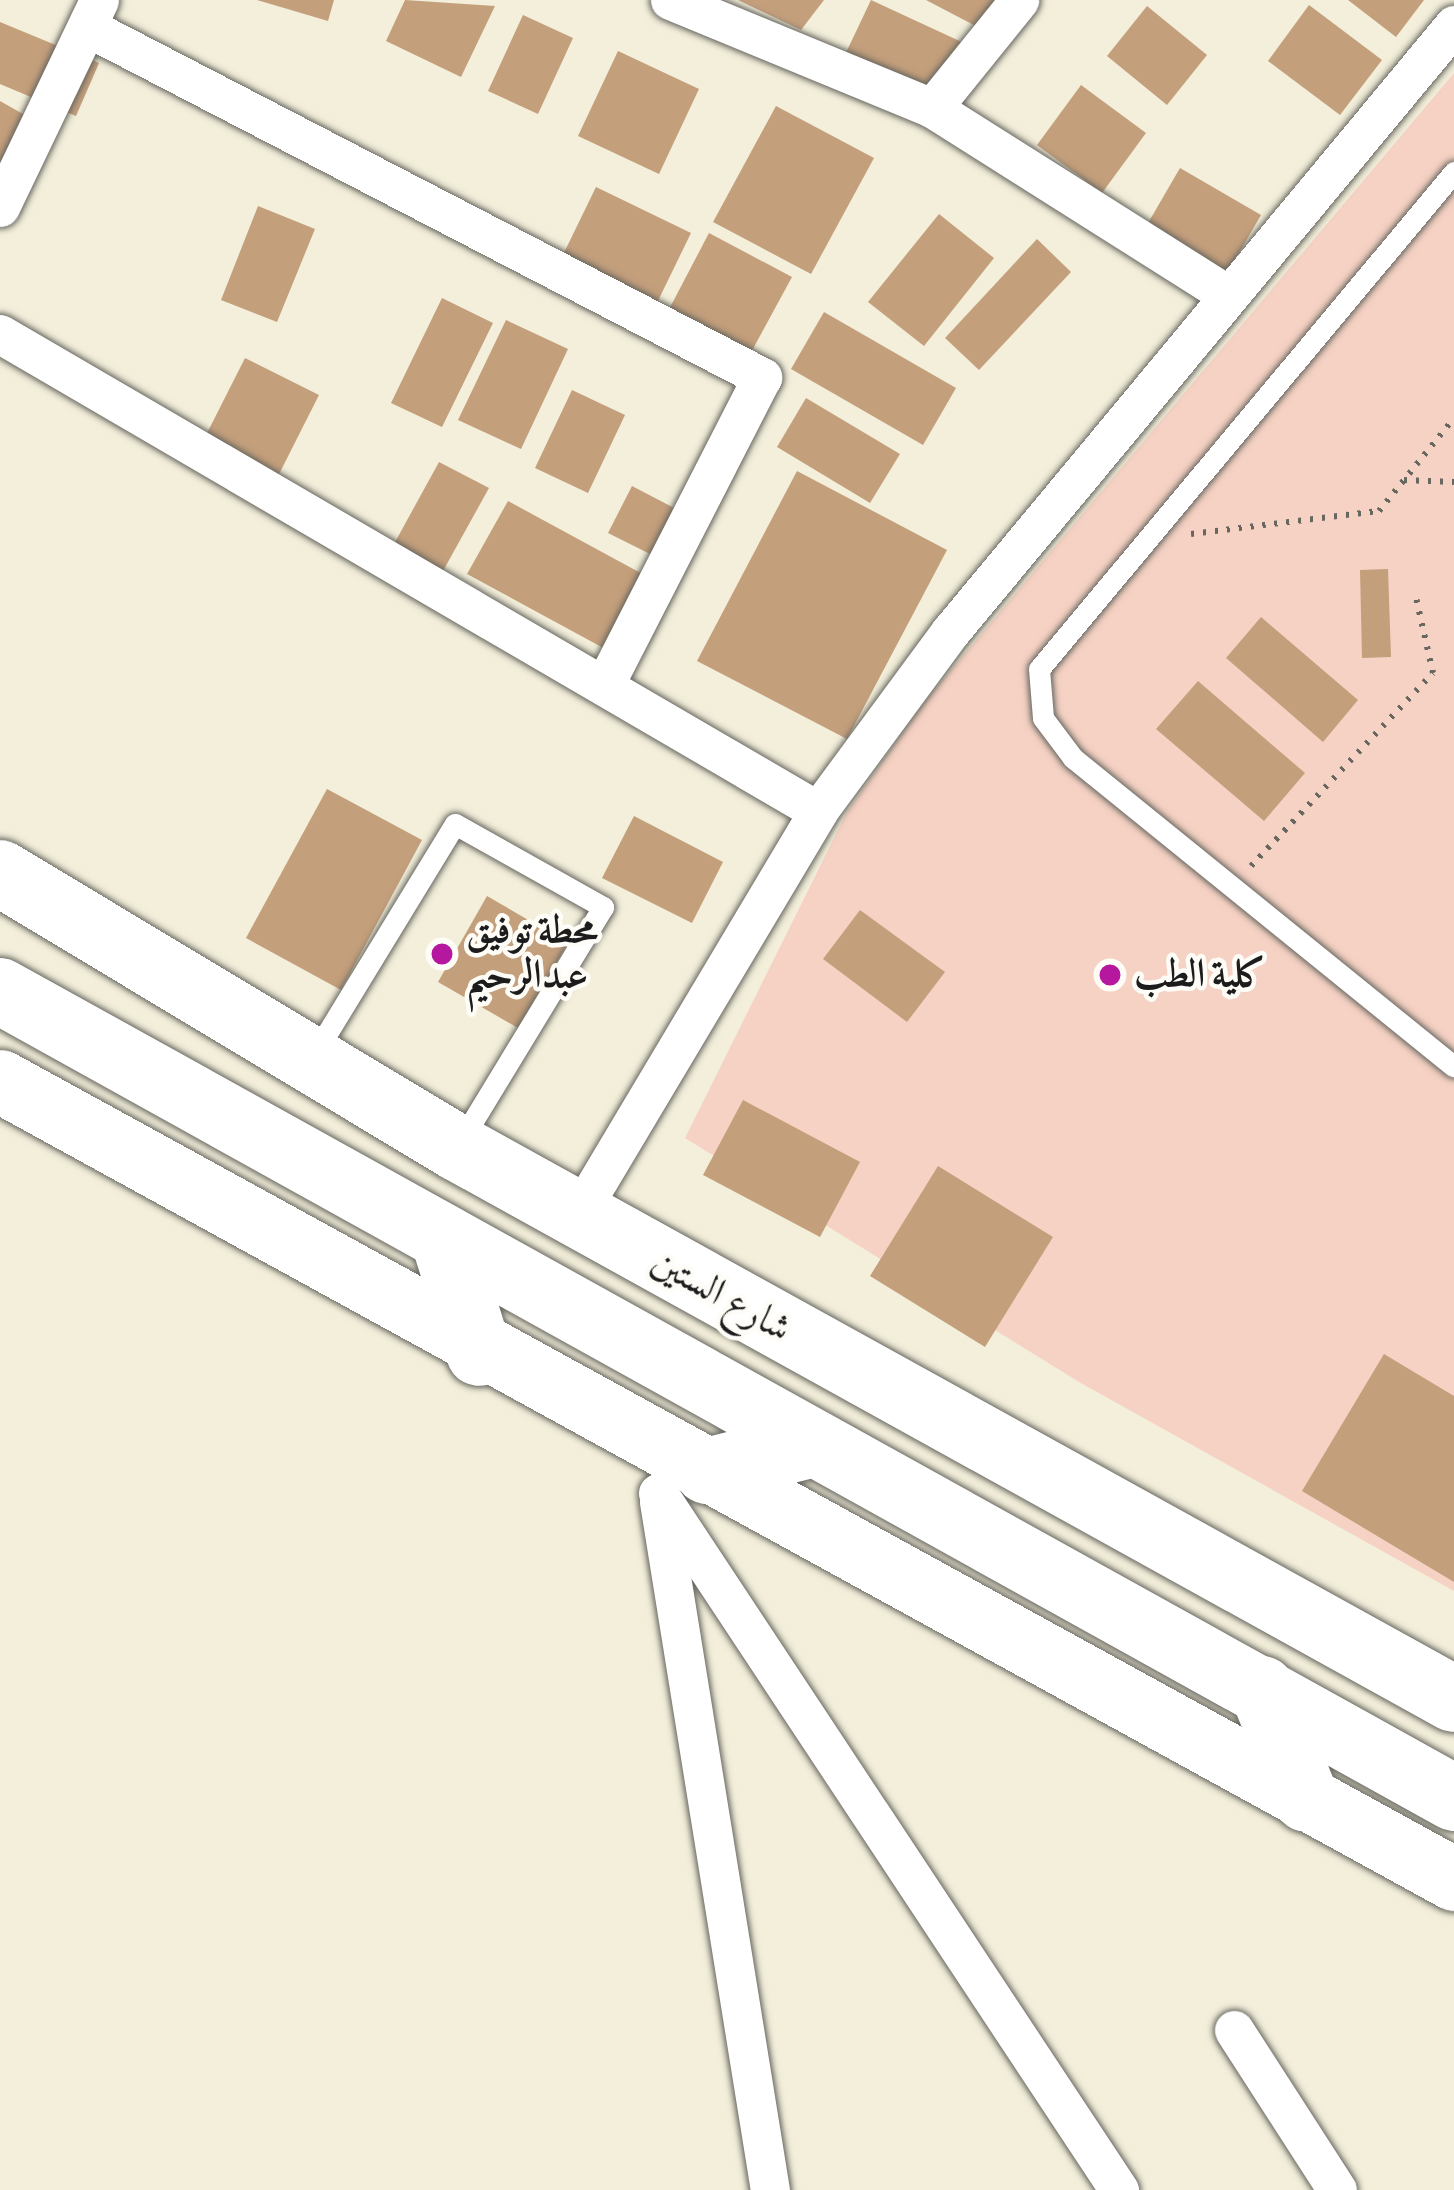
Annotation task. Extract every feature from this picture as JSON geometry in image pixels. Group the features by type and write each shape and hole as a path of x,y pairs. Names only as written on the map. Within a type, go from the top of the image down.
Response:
{"highway":[{"name":"شارع الستين","path":"0,873 309,1064 1454,1699"},
{"path":"0,991 446,1243 1454,1798"},
{"path":"446,1243 478,1353"},
{"path":"668,1466 810,1445"},
{"path":"1262,1689 1306,1798"}],"main road":[{"path":"0,1081 668,1466 1454,1879"}],"street":[{"path":"670,0 932,108 1225,293"},
{"path":"932,108 1019,0"},
{"path":"0,207 96,15 762,377 606,682"},
{"path":"577,1216 818,811 1225,293 1454,25"},
{"path":"0,334 606,682 818,811"},
{"path":"668,1466 752,1632 1119,2190"},
{"path":"668,1466 685,1663 770,2190"},
{"path":"685,1663 691,1635 714,1618 752,1632"},
{"path":"1234,2030 1337,2190"}],"lane":[{"path":"1454,172 1039,669 1043,718 1073,758 1454,1066"},
{"path":"309,1064 455,824 603,907 456,1147"}],"path":[{"path":"1152,538 1379,511 1454,418"},
{"path":"1404,480 1454,482"},
{"path":"1232,886 1433,673 1415,592"}],"shaded area":[{"name":"كلية الطب","path":"1454,73 1454,1591 1079,1382 685,1138 847,812 924,702"}],"building":[{"path":"257,0 334,0 328,21"},
{"path":"405,0 495,6 461,77 386,41"},
{"path":"738,0 824,0 801,30"},
{"path":"871,0 966,44 919,97 842,61"},
{"path":"926,0 1033,0 1010,44"},
{"path":"1348,0 1424,0 1396,37"},
{"path":"1309,5 1382,60 1340,115 1268,61"},
{"path":"1147,6 1207,55 1167,105 1107,56"},
{"path":"523,15 573,38 538,114 488,91"},
{"path":"0,22 99,63 76,116 0,84"},
{"path":"618,51 699,89 659,174 578,136"},
{"path":"1081,85 1146,133 1102,193 1037,145"},
{"path":"0,101 37,122 0,177"},
{"path":"776,106 874,158 811,274 713,222"},
{"path":"1180,168 1261,215 1225,277 1144,230"},
{"path":"596,187 691,233 655,307 560,261"},
{"path":"258,206 315,229 277,322 221,300"},
{"path":"939,214 994,258 924,346 868,302"},
{"path":"709,233 792,277 748,358 666,315"},
{"path":"1037,239 1071,272 979,370 945,338"},
{"path":"442,298 493,323 442,427 391,403"},
{"path":"824,312 956,388 923,445 791,369"},
{"path":"506,320 568,349 521,449 458,420"},
{"path":"245,358 319,395 272,488 198,451"},
{"path":"572,390 625,415 588,493 535,468"},
{"path":"806,398 900,454 870,503 777,447"},
{"path":"439,462 489,488 443,571 394,544"},
{"path":"797,471 947,550 847,739 697,661"},
{"path":"632,486 680,511 656,557 608,533"},
{"path":"508,501 648,577 607,650 467,574"},
{"path":"1388,569 1391,657 1362,658 1360,570"},
{"path":"1261,617 1358,700 1323,742 1226,658"},
{"path":"1198,681 1305,773 1264,821 1156,729"},
{"path":"327,789 422,840 341,990 246,938"},
{"path":"634,816 723,862 692,923 602,878"},
{"path":"487,896 568,943 518,1028 438,982"},
{"path":"860,910 945,972 907,1022 823,959"},
{"path":"743,1100 860,1162 820,1237 703,1175"},
{"path":"938,1166 1053,1237 985,1347 870,1276"},
{"path":"1384,1354 1454,1396 1454,1582 1302,1491"}],"place":[{"name":"محطة توفيق عبدالرحيم","path":"442,954"},
{"name":"كلية الطب","path":"1110,975"}]}
